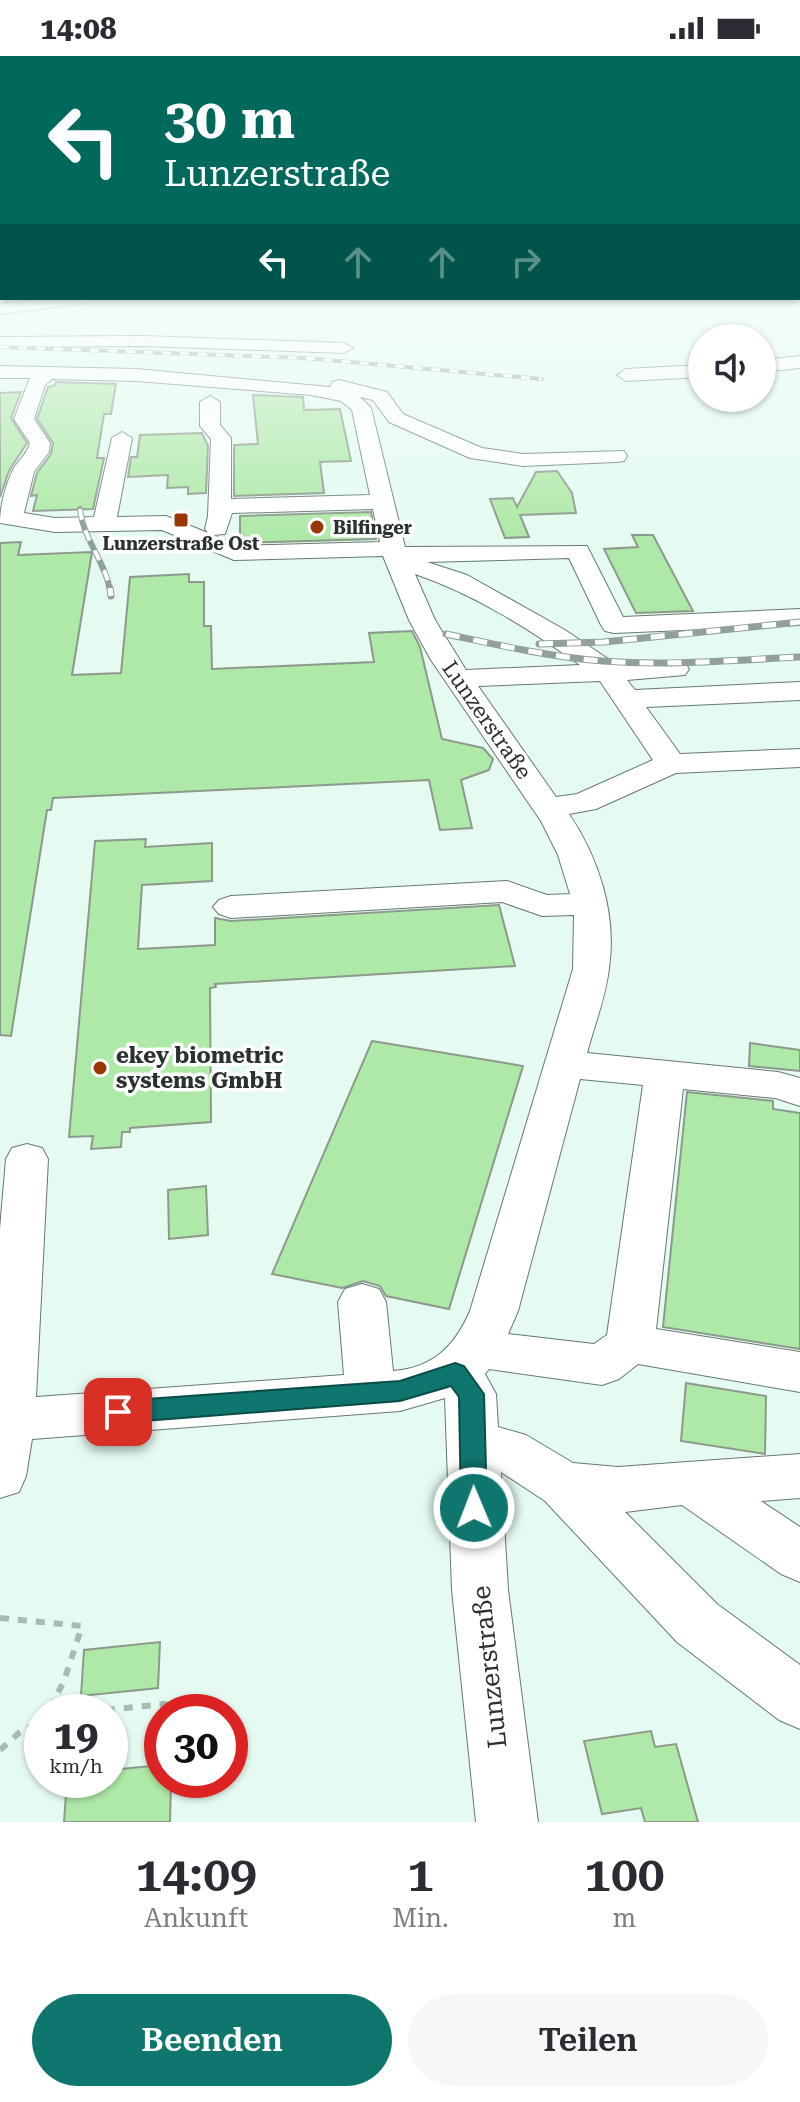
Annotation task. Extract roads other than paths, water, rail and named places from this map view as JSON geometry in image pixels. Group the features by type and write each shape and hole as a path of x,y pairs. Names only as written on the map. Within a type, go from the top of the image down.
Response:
{"street":[{"path":"172,368 362,390 380,396 396,418 408,425 465,450 523,460 616,456"},
{"name":"Lunzerstraße","path":"0,372 152,376 311,389 348,397 361,408 395,555 422,620 457,679 548,808 575,855 590,904 593,927 591,969 494,1311 468,1358 480,1590 507,1822"},
{"path":"626,375 688,372"},
{"path":"48,373 36,383 24,419 40,443 38,452 23,471 6,516 55,525 166,523 213,546 234,553 250,554 578,551 614,625 800,617"},
{"path":"210,402 210,426 221,438 220,506 213,546"},
{"path":"104,524 122,438"},
{"path":"434,453 465,450"},
{"path":"220,506 381,502"},
{"path":"395,555 458,580 576,649 608,672 671,764"},
{"path":"576,649 800,636"},
{"path":"457,679 675,669"},
{"path":"626,699 800,691"},
{"path":"548,808 585,802 671,764 800,758"},
{"path":"231,907 507,891 542,906 590,904"},
{"path":"564,1064 778,1085 800,1092"},
{"path":"10,1420 370,1393 427,1385 468,1358 495,1352 602,1365 630,1344 665,1074"},
{"path":"0,1476 10,1420 27,1159"},
{"path":"362,1302 370,1393"},
{"path":"630,1344 800,1372"},
{"path":"473,1445 508,1450 564,1485 697,1623 800,1700"},
{"path":"564,1485 618,1490 690,1482 800,1476"},
{"path":"690,1482 800,1557"}],"railway":[{"path":"423,368 542,379"},
{"path":"80,509 85,530 104,569 110,590"},
{"path":"110,588 111,596"},
{"path":"539,644 604,642 800,622"},
{"path":"446,634 544,654 603,661 677,663 800,657"}],"place":[{"name":"Lunzerstraße Ost","path":"181,520"},
{"name":"Bilfinger","path":"317,527"},
{"name":"ekey biometric systems GmbH","path":"100,1068"}]}
